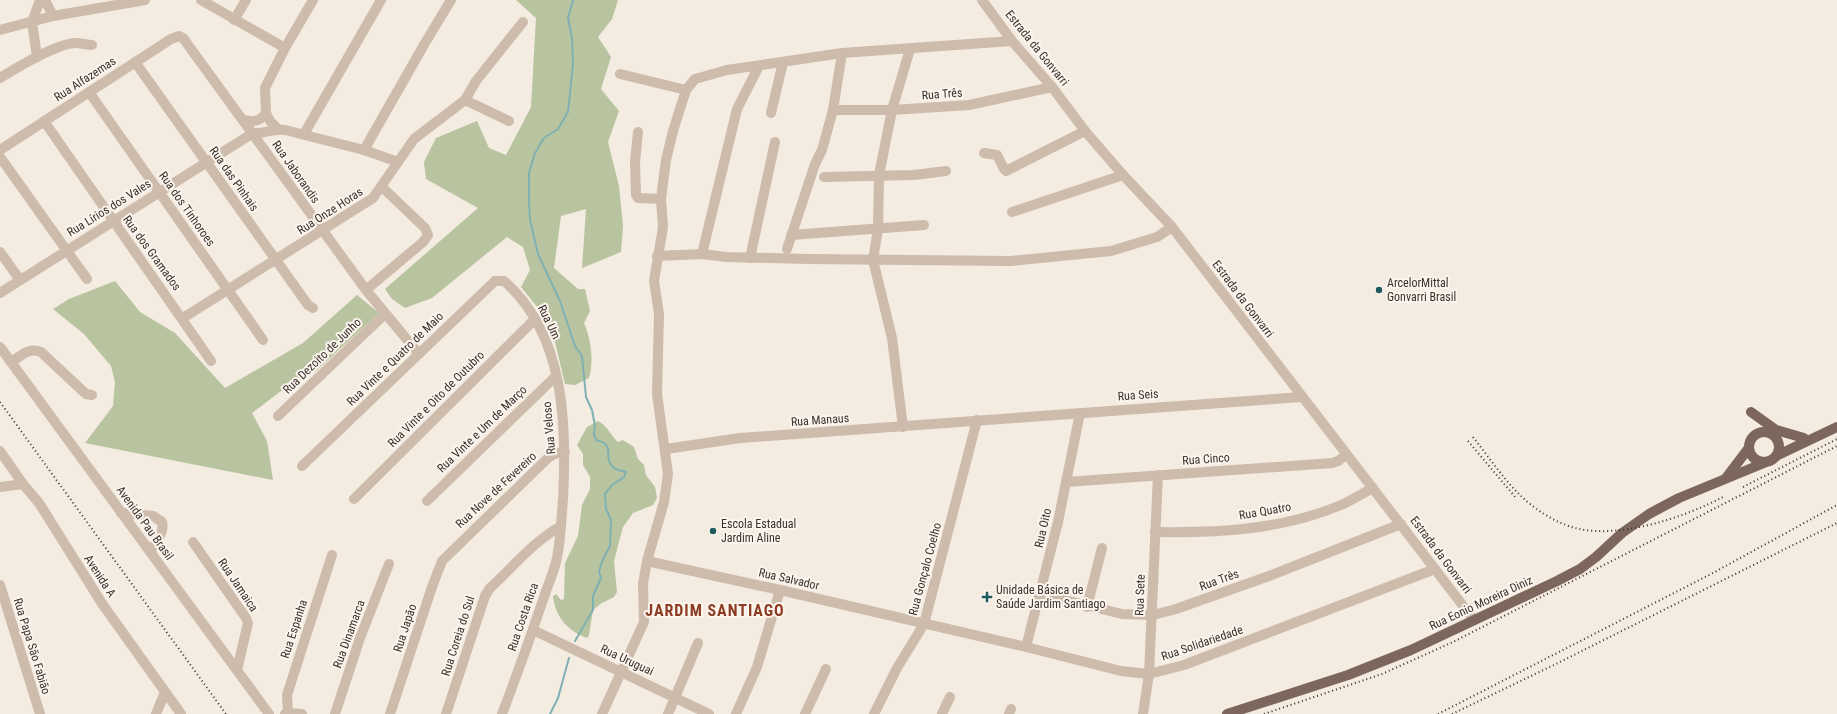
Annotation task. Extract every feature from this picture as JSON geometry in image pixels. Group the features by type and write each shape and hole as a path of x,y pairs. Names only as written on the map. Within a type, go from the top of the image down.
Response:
{"main road":[{"path":"1751,412 1776,430 1804,438"},
{"path":"1776,456 1837,427"},
{"path":"1774,436 1778,442 1779,450 1776,456 1771,462 1764,463 1756,461 1751,456 1748,449 1749,443 1756,434 1763,432 1769,433 1792,441 1817,436"},
{"name":"Rua Eonio Moreira Diniz","path":"1726,478 1748,449"},
{"name":"Rua Eonio Moreira Diniz","path":"1227,714 1348,675 1411,650 1580,569 1596,557 1622,533 1649,514 1679,498 1764,463"}],"street":[{"path":"38,57 32,22 40,0"},
{"path":"45,0 53,16"},
{"path":"0,30 111,3 145,0"},
{"path":"201,0 285,48"},
{"path":"234,20 246,0"},
{"path":"313,0 285,48 265,88 266,113 270,121 277,128 364,150 398,162"},
{"path":"304,134 381,0"},
{"path":"364,150 451,0"},
{"name":"Estrada da Gonvarri","path":"982,0 1012,41 1052,87 1085,131 1123,175 1172,227 1474,620"},
{"name":"Rua Onze Horas","path":"183,318 368,202 382,187 414,139 464,100 476,81 523,22"},
{"name":"Rua Alfazemas","path":"0,150 171,39 179,36 185,40"},
{"name":"Rua Jaborandis","path":"185,40 322,231 366,290 419,354"},
{"path":"602,714 644,622 643,584 647,561 664,502 668,474 666,448 661,431 657,394 659,314 654,281 663,227 661,199 666,160 673,131 686,90 695,79 703,76 842,53 1012,41"},
{"path":"0,78 38,57 60,47 75,43 92,45"},
{"path":"903,427 892,338 874,260 878,229 879,175 892,110 910,49"},
{"path":"787,249 815,164 822,150 833,110 842,53"},
{"name":"Rua das Pinhais","path":"135,62 308,305 313,308"},
{"path":"771,113 783,62"},
{"path":"702,254 737,109 759,66"},
{"path":"620,74 686,90"},
{"name":"Rua Três","path":"833,110 892,110 969,105 1052,87"},
{"name":"Rua dos Tinhoroes","path":"89,92 263,340"},
{"path":"464,100 509,121"},
{"path":"243,120 257,121 266,113"},
{"name":"Rua dos Gramados","path":"44,121 212,361"},
{"path":"253,133 263,134 277,128"},
{"path":"984,152 997,155 1006,171 1085,131"},
{"path":"638,132 635,162 636,196 638,198 661,199"},
{"name":"Rua Lírios dos Vales","path":"0,293 113,220 253,133"},
{"path":"750,258 775,142"},
{"path":"0,157 87,279"},
{"path":"824,177 914,175 946,171"},
{"path":"1012,212 1123,175"},
{"path":"366,290 423,242 428,235 425,228 382,187"},
{"path":"791,235 924,225"},
{"path":"657,256 702,254 750,258 1011,260 1111,251 1157,237 1172,227"},
{"path":"0,252 20,280"},
{"name":"Rua Vinte e Quatro de Maio","path":"302,466 495,281 501,280 508,286"},
{"name":"Rua Um","path":"508,286 536,318 545,339 556,376"},
{"name":"Rua Dezoito de Junho","path":"278,416 385,314"},
{"name":"Rua Vinte e Oito de Outubro","path":"354,499 536,318"},
{"name":"Avenida Pau Brasil","path":"0,347 269,714"},
{"path":"11,362 29,350 41,352 86,394 92,395"},
{"name":"Rua Veloso","path":"556,376 563,412 565,452 561,526"},
{"name":"Rua Vinte e Um de Março","path":"427,501 556,376"},
{"name":"Rua Seis","path":"977,420 1302,397"},
{"name":"Rua Oito","path":"1026,647 1066,482 1080,413"},
{"name":"Rua Manaus","path":"666,448 740,438 903,427 977,420"},
{"name":"Rua Gonçalo Coelho","path":"874,714 897,668 924,624 977,420"},
{"name":"Avenida A","path":"0,451 23,484 39,503 103,605 182,714"},
{"name":"Rua Nove de Fevereiro","path":"449,553 550,457 557,453 565,452"},
{"name":"Rua Cinco","path":"1066,482 1332,463 1338,461 1346,455"},
{"name":"Rua Sete","path":"1143,714 1149,674 1153,615 1158,476"},
{"path":"0,487 23,484"},
{"name":"Rua Quatro","path":"1155,532 1259,528 1294,520 1341,505 1373,488"},
{"path":"121,513 153,516 162,522 164,527 162,533 150,552"},
{"name":"Rua Três","path":"1040,594 1087,607 1122,614 1153,615 1176,609 1269,576 1400,524"},
{"name":"Rua Costa Rica","path":"502,714 556,563 561,526"},
{"name":"Rua Coreia do Sul","path":"446,714 485,596 490,588 541,540 561,526"},
{"name":"Rua Jamaica","path":"192,542 246,618 248,624 237,670"},
{"path":"1087,607 1102,548"},
{"name":"Rua Japão","path":"390,714 438,569 449,553"},
{"name":"Rua Espanha","path":"286,713 287,695 332,555"},
{"name":"Rua Salvador","path":"647,561 780,590 924,624"},
{"name":"Rua Dinamarca","path":"335,714 360,638 389,564"},
{"name":"Rua Solidariedade","path":"924,624 1026,647 1121,671 1149,674 1184,665 1435,569"},
{"name":"Rua Papa São Fabião","path":"0,585 42,713"},
{"path":"736,714 757,667 780,590"},
{"name":"Rua Uruguai","path":"533,630 709,714"},
{"path":"668,714 698,643"},
{"path":"804,714 826,669"},
{"path":"156,714 165,692"},
{"path":"942,714 950,696"},
{"path":"286,713 302,714"}],"green space":[{"path":"516,0 618,0 612,19 598,37 611,57 601,89 619,111 608,142 619,186 623,226 621,252 582,268 586,209 561,216 554,268 578,289 585,289 590,311 584,323 591,350 591,371 589,378 575,385 565,384 554,338 545,317 521,287 530,270 523,247 507,237 432,298 405,308 392,299 385,289 478,208 426,179 424,162 436,138 477,121 489,148 506,155 531,107 536,18"},
{"path":"115,281 140,312 175,333 225,388 303,343 357,295 379,313 316,371 297,379 252,413 267,441 273,480 85,443 113,406 115,382 111,366 84,334 53,309 69,299"},
{"path":"598,421 604,425 618,442 623,440 634,447 638,459 644,465 646,475 655,487 657,498 653,505 633,513 623,527 614,561 617,592 614,597 602,603 593,610 589,635 587,638 574,632 564,623 554,604 553,596 556,594 561,600 564,599 565,563 578,536 582,505 590,489 590,477 583,465 583,454 577,445 587,427"}],"waterway":[{"path":"573,0 568,18 572,38 573,64 568,112 558,129 544,138 535,153 529,173 530,220 538,254 560,301 575,346 582,356 586,397 592,410 596,440 602,442 608,448 610,463 613,467 617,470 626,472 624,477 612,485 605,494 606,509 611,520 610,546 599,571 601,578 593,596 593,610 575,641"},
{"path":"550,714 558,698 569,658"}],"railway":[{"path":"0,402 226,714"},
{"path":"1473,437 1507,481 1525,500 1539,511 1555,520 1579,529 1615,531 1653,524 1691,512 1723,497"},
{"path":"1743,487 1837,439"},
{"path":"1468,441 1516,498"},
{"path":"1264,714 1382,674 1453,642 1837,446"},
{"path":"1438,714 1711,574 1837,505"},
{"path":"1452,714 1556,664 1837,523"}],"place":[{"name":"ArcelorMittal Gonvarri Brasil","path":"1379,290"},
{"name":"Escola Estadual Jardim Aline","path":"713,531"},
{"name":"Unidade Básica de Saúde Jardim Santiago","path":"987,597"}],"district":[{"name":"JARDIM SANTIAGO","path":"715,610"}]}
